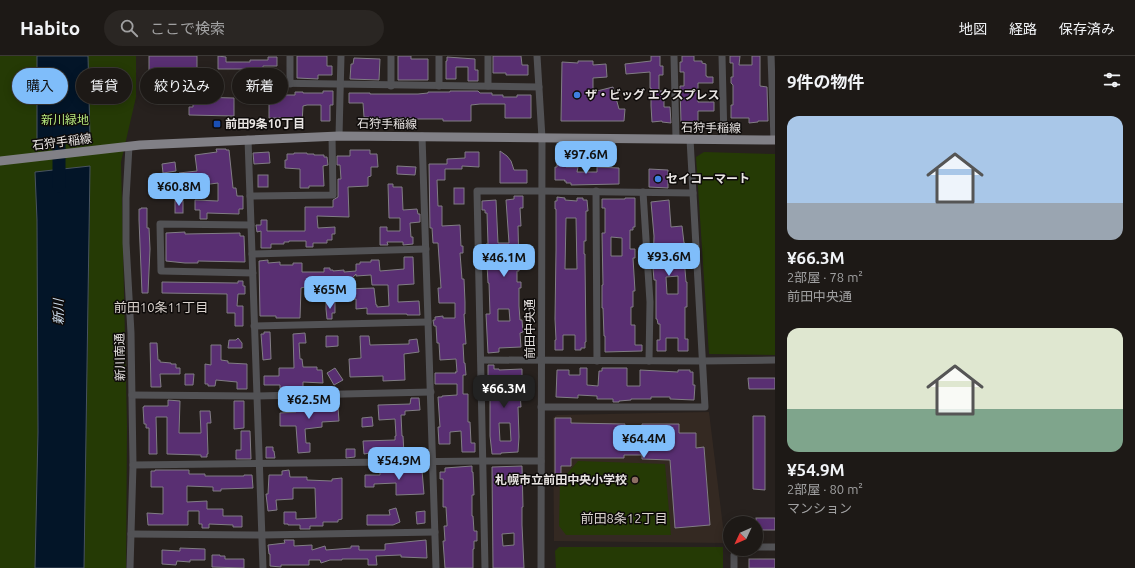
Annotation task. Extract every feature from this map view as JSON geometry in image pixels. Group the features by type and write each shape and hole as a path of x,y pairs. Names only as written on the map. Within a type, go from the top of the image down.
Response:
{"main road":[{"name":"石狩手稲線","path":"2,161 126,146 336,136 774,140"}],"street":[{"path":"290,56 290,84 539,86"},
{"path":"250,196 333,195 336,136 341,84 341,56"},
{"path":"391,56 391,86"},
{"path":"439,56 439,86"},
{"path":"488,56 488,86"},
{"name":"前田中央通","path":"537,56 542,138 541,568"},
{"path":"674,56 676,139"},
{"path":"722,56 724,140"},
{"path":"771,56 774,140"},
{"path":"422,136 436,568"},
{"path":"248,139 263,568"},
{"path":"541,407 705,407 690,139"},
{"name":"新川南通","path":"126,146 126,236 131,333 133,465 130,568"},
{"path":"485,568 477,191 693,192"},
{"path":"596,191 597,361"},
{"path":"643,192 650,302 649,361"},
{"path":"251,225 160,224 161,271 252,273"},
{"path":"252,254 426,249"},
{"path":"254,326 428,322"},
{"path":"481,360 775,360"},
{"path":"132,395 257,396 430,392"},
{"path":"133,465 483,461 541,462"},
{"path":"131,534 262,535 435,532"},
{"path":"763,547 775,547"},
{"path":"734,556 734,568"}],"shaded area":[{"name":"札幌市立前田中央小学校","path":"709,412 723,527 723,543 554,541 553,418 557,415"}],"green space":[{"name":"新川緑地","path":"0,56 136,56 136,97 121,162 127,426 126,568 0,568"},
{"path":"704,152 775,154 775,355 709,354 696,157"},
{"path":"578,461 665,464 671,535 566,535 559,526 560,482"},
{"path":"559,547 723,547 723,568 556,568 555,551"}],"water":[{"path":"37,56 88,56 88,68 76,68 76,104 89,104 90,137 37,145 37,104 68,104 68,68 37,68"},
{"path":"90,166 84,568 35,568 38,432 37,220 35,172"}],"building":[{"path":"149,56 197,56 197,68 149,68"},
{"path":"218,56 226,57 226,62 250,62 250,60 268,60 268,57 277,57 277,66 263,66 263,68 218,68"},
{"path":"297,56 327,56 327,66 332,66 332,75 318,75 318,79 297,78"},
{"path":"398,56 411,56 411,59 428,59 428,80 398,80"},
{"path":"493,56 521,56 522,65 528,65 528,75 506,75 506,73 493,73"},
{"path":"651,56 660,56 660,66 663,66 663,75 659,75 659,91 664,91 664,107 670,107 671,123 662,121 652,122 650,72 626,74 625,64 651,61"},
{"path":"682,56 694,56 694,61 702,61 702,63 706,64 706,76 713,77 713,83 698,83 698,102 714,102 714,111 698,111 698,122 681,122 680,86 684,86 684,72 680,72 680,62 682,62"},
{"path":"730,56 740,56 739,65 752,65 752,56 760,56 760,86 767,87 768,121 749,123 749,118 731,118 731,105 733,105 733,85 731,83 731,77 733,77 733,63 730,63"},
{"path":"447,57 475,59 475,70 478,70 478,81 468,81 468,67 456,67 456,79 446,79"},
{"path":"354,58 380,59 379,80 350,79 351,64 353,64"},
{"path":"578,61 593,61 593,65 606,64 607,77 593,78 593,92 613,87 619,109 625,109 624,121 561,121 562,62 578,63"},
{"path":"323,91 333,91 333,105 330,105 330,121 321,121 321,105 303,106 302,123 295,123 295,118 269,118 269,104 288,104 288,95 295,95 295,92 323,93"},
{"path":"450,91 478,91 480,93 492,93 492,95 503,95 503,97 531,95 531,118 505,118 505,104 480,104 471,105 471,121 443,121 443,119 411,118 387,118 387,120 380,120 380,118 364,117 363,103 349,103 349,93 418,94"},
{"path":"224,98 232,98 232,104 234,104 234,116 189,115 189,107 193,107 193,104 224,104"},
{"path":"216,149 229,150 233,188 236,188 237,196 243,196 243,209 239,209 239,214 207,213 207,219 200,219 200,210 195,210 195,200 218,201 218,183 195,186 196,194 181,196 179,173 197,171 195,155 217,152"},
{"path":"350,150 370,150 370,154 377,154 378,167 371,167 371,176 368,177 368,186 348,187 349,217 317,216 318,228 335,227 335,234 332,234 332,240 327,240 327,243 313,243 313,247 306,247 306,241 289,241 284,242 284,244 271,244 271,248 261,248 261,231 257,232 256,225 261,225 261,220 267,220 267,231 305,231 305,207 333,207 333,200 338,197 338,179 341,179 340,165 337,165 337,156 350,156"},
{"path":"500,151 511,161 514,170 527,170 527,183 500,183"},
{"path":"269,152 270,163 254,164 253,153"},
{"path":"465,152 479,152 479,167 462,166 462,169 445,169 445,180 437,180 438,206 442,206 442,226 460,225 461,246 463,246 463,253 460,253 462,279 464,279 466,344 463,344 466,375 463,375 463,394 468,394 468,422 470,422 471,443 475,443 475,452 462,452 461,431 450,432 450,444 439,444 438,427 440,427 438,397 457,395 457,384 435,384 435,373 457,372 456,359 440,360 439,343 437,343 436,326 434,326 433,320 435,320 435,317 443,316 443,318 455,318 455,303 439,303 438,288 441,288 438,243 433,243 432,228 430,228 429,164 447,164 447,159 465,158"},
{"path":"287,154 324,155 324,157 327,157 328,165 323,166 324,186 309,186 309,188 300,188 300,169 285,168"},
{"path":"557,159 566,159 566,167 578,167 577,172 597,172 597,167 619,168 619,184 571,185 571,183 566,183 566,181 564,181 565,180 555,180 555,167 557,167"},
{"path":"175,162 176,171 163,173 162,164"},
{"path":"397,166 416,167 415,175 397,174"},
{"name":"セイコーマート","path":"649,169 668,170 668,188 649,187"},
{"path":"258,175 268,175 268,187 258,187"},
{"path":"388,184 393,184 393,187 402,187 403,210 417,209 418,214 420,214 420,222 410,223 413,244 403,245 403,242 387,242 388,245 380,245 380,227 387,227 387,231 400,231 400,218 389,218"},
{"path":"454,188 464,188 464,204 454,204"},
{"path":"514,196 523,196 523,208 520,208 521,226 518,226 519,271 517,271 517,282 521,282 521,288 519,288 519,306 523,332 520,333 521,347 499,348 499,352 488,353 486,314 490,314 486,244 488,244 487,213 485,213 485,210 482,210 482,201 496,200 498,243 509,243 506,200 514,199","holes":["498,309 509,309 510,321 498,321"]},
{"path":"557,197 565,198 565,200 577,201 577,198 583,198 583,200 587,200 588,211 586,211 586,241 584,241 586,342 585,348 581,348 581,350 575,350 575,335 563,335 563,350 555,350 555,201 557,201","holes":["566,218 576,218 577,269 565,269"]},
{"path":"635,198 635,227 633,227 633,230 630,230 630,249 635,249 635,258 633,258 635,291 633,291 633,307 631,307 631,325 635,325 635,345 642,345 642,351 605,352 602,308 602,233 605,233 605,208 602,208 602,199","holes":["611,237 622,238 622,256 611,256"]},
{"path":"669,200 671,227 682,226 686,257 684,257 687,282 685,339 688,339 688,351 678,351 678,338 666,338 666,351 657,351 657,340 660,340 660,324 658,324 656,319 656,280 654,280 653,268 654,236 651,202","holes":["678,276 678,294 667,294 666,277"]},
{"path":"175,201 183,201 183,213 175,213"},
{"path":"147,208 147,228 149,228 150,249 148,293 142,293 139,220 139,209"},
{"path":"185,232 185,234 240,233 240,236 244,236 245,262 198,261 198,263 185,263 166,261 166,233"},
{"path":"404,257 413,257 414,284 398,285 398,302 419,301 420,315 367,314 367,308 356,309 356,299 340,300 339,285 325,286 325,284 305,285 305,287 301,288 300,318 260,316 259,261 268,260 268,263 280,262 280,265 302,263 302,272 324,272 324,268 330,268 330,270 333,271 356,271 356,264 360,264 360,262 371,262 371,260 379,260 380,271 404,269","holes":["356,274 356,276 371,275 372,285 388,285 389,306 377,307 374,288 342,289"]},
{"path":"238,281 243,281 243,286 245,286 245,294 238,294 237,306 243,306 243,326 235,326 235,313 227,313 227,294 162,293 162,282 238,283"},
{"path":"335,302 335,313 332,313 332,319 327,319 326,303"},
{"path":"264,332 270,332 271,359 263,360 261,334 264,334"},
{"path":"305,333 306,343 299,343 300,359 302,359 303,367 317,367 317,370 322,370 323,383 303,382 303,387 280,388 280,385 264,385 264,376 279,376 279,368 294,368 293,334"},
{"path":"326,336 338,336 338,346 326,347"},
{"path":"360,336 369,336 370,345 409,344 409,340 417,339 419,352 404,354 405,380 383,381 383,376 350,377 349,359 361,358"},
{"path":"238,338 242,343 242,348 228,348 229,340 236,340"},
{"path":"150,343 157,343 158,360 160,360 160,362 176,364 176,368 180,368 180,374 160,374 161,387 151,387"},
{"path":"211,345 221,345 221,360 228,361 228,363 247,364 247,389 237,389 237,382 216,380 215,386 208,386 208,384 205,384 205,364 211,365"},
{"path":"488,365 494,365 494,369 499,370 522,369 522,378 519,378 521,407 518,407 518,452 492,454","holes":["499,423 510,423 511,441 500,441"]},
{"path":"335,368 343,380 334,385 327,373"},
{"path":"580,368 587,368 587,385 598,386 599,371 602,371 602,368 627,368 627,386 640,386 640,370 678,372 678,370 690,370 690,372 693,372 693,385 695,385 694,400 670,399 670,397 651,397 651,399 631,399 613,402 613,399 597,399 597,396 578,395 578,398 556,397 557,370 569,370 569,375 580,375"},
{"path":"185,374 194,374 193,385 185,385"},
{"path":"748,378 775,378 775,389 749,389"},
{"path":"411,398 419,398 420,410 405,411 405,415 401,415 404,454 395,454 395,451 376,451 376,455 370,456 370,453 364,454 363,441 395,440 395,419 379,420 378,405 410,404"},
{"path":"168,400 180,401 179,433 201,433 200,411 210,411 211,423 207,423 207,457 201,457 201,455 167,454 167,417 156,417 157,454 149,454 149,428 146,428 146,424 144,424 143,407 168,406"},
{"path":"234,401 244,401 244,428 234,429"},
{"path":"304,402 304,404 332,404 333,407 338,407 339,421 322,422 322,427 305,429 306,443 310,443 310,452 298,453 296,426 280,426 280,413 296,412 296,403"},
{"path":"753,416 765,416 765,490 753,489"},
{"path":"372,417 373,426 362,427 362,418"},
{"path":"555,418 571,418 571,423 625,424 624,431 642,432 642,424 679,424 679,433 696,433 696,448 704,447 710,525 675,528 670,460 642,459 642,455 624,455 624,458 571,458 571,466 561,466 561,477 555,477"},
{"path":"241,431 250,431 251,459 236,459 236,450 241,450"},
{"path":"266,447 273,447 275,458 266,458"},
{"path":"346,449 355,449 355,457 346,458"},
{"path":"472,466 474,495 472,495 472,516 474,531 477,531 477,541 474,541 473,549 473,568 445,568 443,541 445,541 444,526 447,526 447,524 446,507 443,507 443,479 440,479 440,472 445,472 445,468"},
{"path":"522,466 524,568 493,568 492,467","holes":["514,533 514,545 503,546 502,534"]},
{"path":"389,468 389,472 413,472 413,470 422,470 424,494 396,495 396,483 374,484 374,487 365,487 365,475 380,475 380,469"},
{"path":"189,470 189,474 205,474 205,476 252,475 253,488 221,489 221,491 213,491 213,487 187,486 187,502 207,501 207,509 223,509 223,516 242,516 242,527 209,524 209,528 202,528 202,524 199,524 199,511 188,511 188,525 148,525 147,513 163,514 163,487 151,487 151,471"},
{"path":"289,470 290,477 307,477 307,480 332,481 332,479 342,478 342,519 338,520 338,522 323,522 323,526 310,526 310,529 300,529 300,525 284,524 284,512 296,512 296,519 316,518 315,488 293,488 293,499 276,500 277,510 268,511 266,494 268,494 269,475 282,475 282,471"},
{"path":"396,508 400,522 393,525 367,525 367,515 390,515 389,510"},
{"path":"425,511 425,523 417,524 416,512"},
{"path":"763,518 775,518 775,530 763,530"},
{"path":"284,540 294,540 294,546 312,545 312,550 325,546 326,550 359,546 359,550 385,550 385,544 426,540 427,558 401,557 401,555 376,556 377,565 368,565 368,559 342,559 330,560 321,563 320,560 309,560 309,565 281,565 281,567 270,566 268,545 285,543"},
{"path":"180,548 205,549 205,560 190,560 190,562 177,561 176,565 162,564 162,550 180,551"},
{"path":"212,555 225,556 225,559 244,559 244,568 212,567"},
{"path":"749,559 775,559 775,568 749,568"}],"waterway":[{"name":"新川","path":"59,124 59,186"}],"place":[{"name":"ザ・ビッグ エクスプレス","path":"577,95"},
{"name":"前田9条10丁目","path":"217,124"},
{"name":"セイコーマート","path":"658,179"},
{"name":"札幌市立前田中央小学校","path":"635,480"}],"district":[{"name":"前田10条11丁目","path":"161,307"},
{"name":"前田8条12丁目","path":"624,518"}]}
